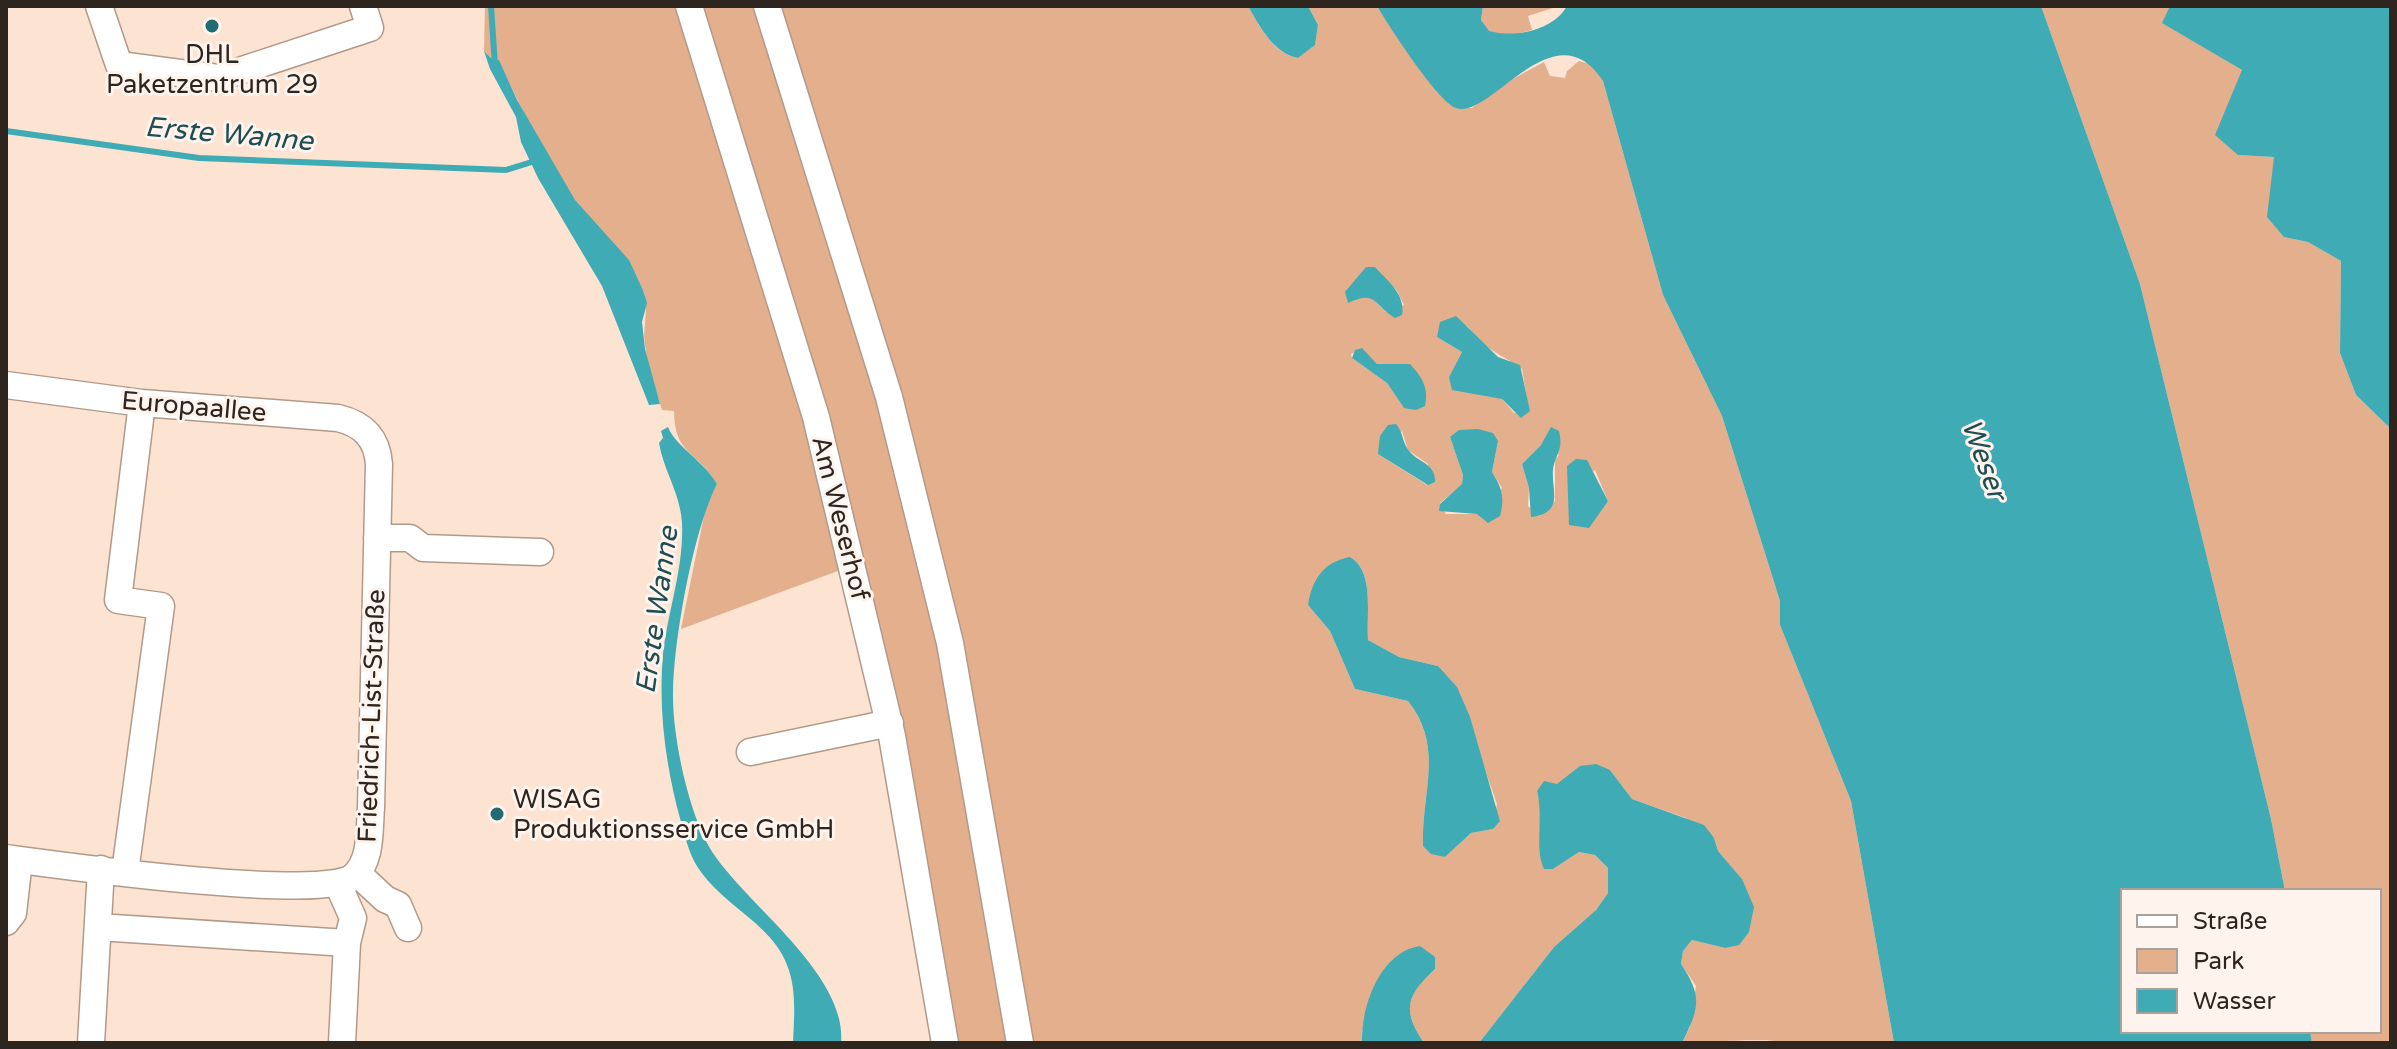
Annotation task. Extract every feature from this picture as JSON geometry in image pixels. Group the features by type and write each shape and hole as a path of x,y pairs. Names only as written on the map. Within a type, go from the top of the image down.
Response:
{"street":[{"path":"99,6 119,65 218,78 370,28 363,6"},
{"name":"Am Weserhof","path":"689,6 816,417 890,723 945,1043"},
{"path":"767,6 889,397 950,643 1020,1043"},
{"name":"Europaallee","path":"6,385 142,403 338,418 360,425 374,442"},
{"path":"91,1043 98,927 113,870 161,606 118,600 142,403"},
{"name":"Friedrich-List-Straße","path":"348,878 367,851 371,808 379,464 374,442"},
{"path":"377,538 410,538 423,548 540,552"},
{"path":"750,752 890,723"},
{"path":"6,922 13,913 13,859 272,884 348,878 398,905 408,928"},
{"path":"342,1043 347,943 353,918 348,878"},
{"path":"98,927 347,943"}],"green space":[{"path":"485,6 677,6 754,248 846,568 681,629 706,506 717,484 683,445 675,426 674,411 662,410 646,353 646,303 637,277 565,187 534,134 499,61 493,60 484,51"},
{"path":"694,6 1248,6 1274,45 1298,58 1315,45 1318,25 1308,6 1377,6 1437,92 1456,108 1472,108 1496,88 1544,62 1550,76 1565,78 1567,71 1579,61 1593,65 1603,81 1663,295 1722,416 1780,601 1780,625 1851,801 1894,1043 1751,1040 1682,1043 1690,1027 1696,986 1681,964 1683,951 1692,940 1725,948 1742,879 1718,851 1714,838 1686,818 1632,799 1610,770 1537,791 1542,813 1541,834 1553,869 1579,852 1595,855 1608,868 1608,893 1596,910 1554,947 1479,1043 1424,1043 1417,1031 1412,1021 1410,1003 1418,986 1435,969 1435,957 1362,1030 1362,1043 949,1043 911,799","holes":["1375,267 1397,291 1404,305 1386,312 1371,297 1363,295","1467,326 1486,346 1522,369 1529,411 1514,413 1502,399 1449,377 1462,352 1437,337","1362,349 1377,364 1410,364 1404,408 1387,383 1352,358 1351,354","1402,431 1408,450 1428,464 1427,485 1378,454","1450,437 1498,441 1492,472 1502,488 1477,514 1446,514 1440,503 1462,485 1463,475","1541,445 1559,455 1555,460 1555,501 1539,516 1528,506 1529,488 1522,464","1595,470 1608,501 1569,525 1570,489","1350,557 1363,572 1366,583 1368,640 1399,657 1438,666 1478,750 1497,804 1493,829 1471,833 1445,857 1423,846 1429,771 1426,736 1419,719 1408,701 1355,689 1330,631 1308,605"]},
{"path":"1483,6 1559,6 1528,16 1532,30 1507,36 1489,32 1481,20"},
{"path":"2041,6 2170,6 2163,23 2242,70 2238,155 2274,157 2284,237 2308,242 2341,261 2340,353 2356,395 2391,429 2391,1043 2312,1043 2310,1033 2381,1033 2381,889 2285,889 2271,819 2140,284"}],"water":[{"path":"1248,6 1308,6 1318,25 1315,45 1298,58 1281,51 1268,38"},
{"name":"Weser","path":"1377,6 1483,6 1481,20 1489,31 1510,34 1543,27 1561,15 1567,6 2041,6 2140,284 2271,819 2285,889 2121,889 2121,1033 2310,1033 2312,1043 1894,1043 1851,801 1780,625 1780,601 1722,416 1663,295 1603,81 1584,61 1564,55 1544,60 1524,71 1470,107 1456,108 1437,92"},
{"path":"2170,6 2391,6 2391,429 2356,395 2340,353 2341,261 2308,242 2284,237 2267,217 2274,157 2238,155 2215,135 2242,70 2162,23"},
{"path":"484,51 493,60 499,60 517,100 575,200 629,260 647,303 642,322 645,349 660,404 649,405 602,286 538,178 521,142 516,117 490,69"},
{"path":"1366,267 1375,267 1395,289 1403,308 1402,315 1395,318 1370,298 1348,303 1345,292"},
{"path":"1456,316 1498,357 1520,365 1530,411 1521,418 1502,399 1452,390 1449,377 1462,352 1437,337 1440,322"},
{"path":"1362,348 1377,364 1410,364 1424,383 1425,406 1416,410 1404,408 1387,383 1352,358 1355,350"},
{"path":"1396,424 1405,445 1429,466 1435,482 1428,485 1378,454 1380,436 1388,425"},
{"path":"668,427 717,484 693,556 674,669 675,731 690,799 697,821 715,856 794,944 829,993 839,1018 841,1043 793,1043 792,984 780,951 760,927 722,895 701,872 685,835 667,760 662,697 663,654 682,540 678,502 659,443 663,438 661,431"},
{"path":"1551,427 1559,431 1560,440 1553,470 1553,503 1543,514 1531,517 1529,488 1522,464 1541,445"},
{"path":"1478,429 1493,433 1498,441 1492,472 1500,488 1502,504 1500,516 1488,523 1477,514 1439,511 1440,504 1462,484 1463,475 1450,437 1459,430"},
{"path":"1576,459 1587,460 1608,501 1589,528 1569,525 1567,466"},
{"path":"1350,557 1363,572 1366,583 1368,640 1399,657 1438,666 1457,687 1470,717 1500,821 1493,829 1471,833 1445,857 1431,854 1423,846 1429,771 1426,736 1419,719 1408,701 1355,689 1330,631 1308,605 1312,588 1320,574 1333,563"},
{"path":"1596,764 1610,770 1632,799 1704,825 1714,838 1718,851 1742,879 1754,907 1749,932 1739,945 1725,948 1692,940 1683,951 1681,964 1693,985 1696,1003 1682,1043 1479,1043 1554,947 1596,910 1608,893 1608,868 1595,855 1579,852 1553,869 1544,869 1540,852 1537,791 1544,781 1557,784 1580,766"},
{"path":"1420,946 1435,957 1435,969 1418,987 1410,1003 1412,1021 1424,1043 1362,1043 1365,1013 1376,983 1394,958"}],"waterway":[{"name":"Erste Wanne","path":"491,6 495,66"},
{"name":"Erste Wanne","path":"6,131 199,158 506,170 535,161"}],"place":[{"name":"DHL Paketzentrum 29","path":"212,26"},
{"name":"WISAG Produktionsservice GmbH","path":"497,814"}]}
